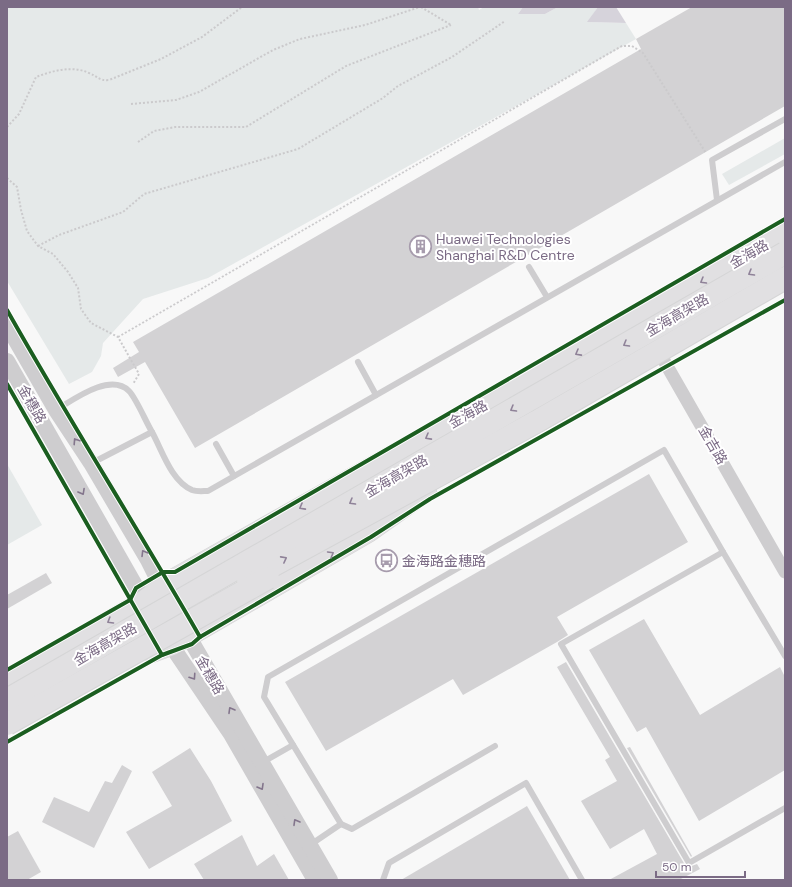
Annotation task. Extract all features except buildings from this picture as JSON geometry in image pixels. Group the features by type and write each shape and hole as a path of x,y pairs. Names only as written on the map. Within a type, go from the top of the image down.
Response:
{"highway":[{"name":"金海高架路","path":"7,700 785,253"},
{"name":"金海高架路","path":"7,716 224,591 536,422 785,278"},
{"path":"7,724 272,576"}],"main road":[{"name":"金海路","path":"7,682 144,601 161,587 639,318 785,234"},
{"path":"7,734 159,648 179,640 368,532 420,495 785,288"}],"street":[{"name":"金吉路","path":"639,318 785,572"},
{"name":"金穗路","path":"7,325 56,410 91,463 158,576 179,640"},
{"name":"金穗路","path":"7,361 144,601 179,640 256,766 310,845 330,880"},
{"name":"金穗路","path":"256,766 315,880"}],"lane":[{"path":"717,200 712,160 785,119"},
{"path":"56,410 96,387 120,385 129,391 182,485 194,491 208,491 785,162"},
{"path":"529,267 547,297"},
{"path":"358,362 376,395"},
{"path":"91,463 152,432"},
{"path":"216,444 234,476"},
{"path":"495,746 352,829 341,824 264,697 268,677 664,450 785,656"},
{"path":"724,552 561,644 689,863 785,808"},
{"path":"256,766 293,745"},
{"path":"383,880 389,862 526,783 582,880"},
{"path":"310,845 341,824"}],"path":[{"path":"7,127 19,114 36,77 55,70 80,70 89,72 101,81 109,80 161,59 202,37 242,7"},
{"path":"131,104 176,100 199,92 273,50 300,39 365,25 421,7 450,25 346,66 246,127 175,127 154,131 138,142"},
{"path":"38,246 59,235 123,212 144,194 298,149 383,98 398,86 452,57 505,21"},
{"path":"118,337 622,46 632,46 644,53 706,153 712,160"},
{"path":"7,178 17,187 20,210 27,231 38,246 53,254 68,272 78,288 81,309 91,323 118,337 139,374 129,391"}],"shaded area":[{"path":"7,7 478,7 479,10 484,7 523,7 518,14 545,14 558,7 598,7 588,22 626,23 636,39 208,278 143,299 103,343 101,356 92,372 69,384 7,281"},
{"path":"523,7 558,7 545,14 518,14"},
{"path":"598,7 616,7 626,23 587,22"},
{"path":"785,138 785,154 729,185 722,174"},
{"path":"7,464 42,525 7,545"}],"cycle path":[{"path":"7,670 130,600 136,588 163,572 175,572 785,219"},
{"path":"7,742 162,655 192,644 200,637 371,537 430,499 785,300"},
{"path":"7,310 54,392 200,637"},
{"path":"7,384 162,655"}],"place":[{"name":"Huawei Technologies Shanghai R&D Centre","path":"420,247"},
{"name":"金海路金穗路","path":"386,561"}]}
